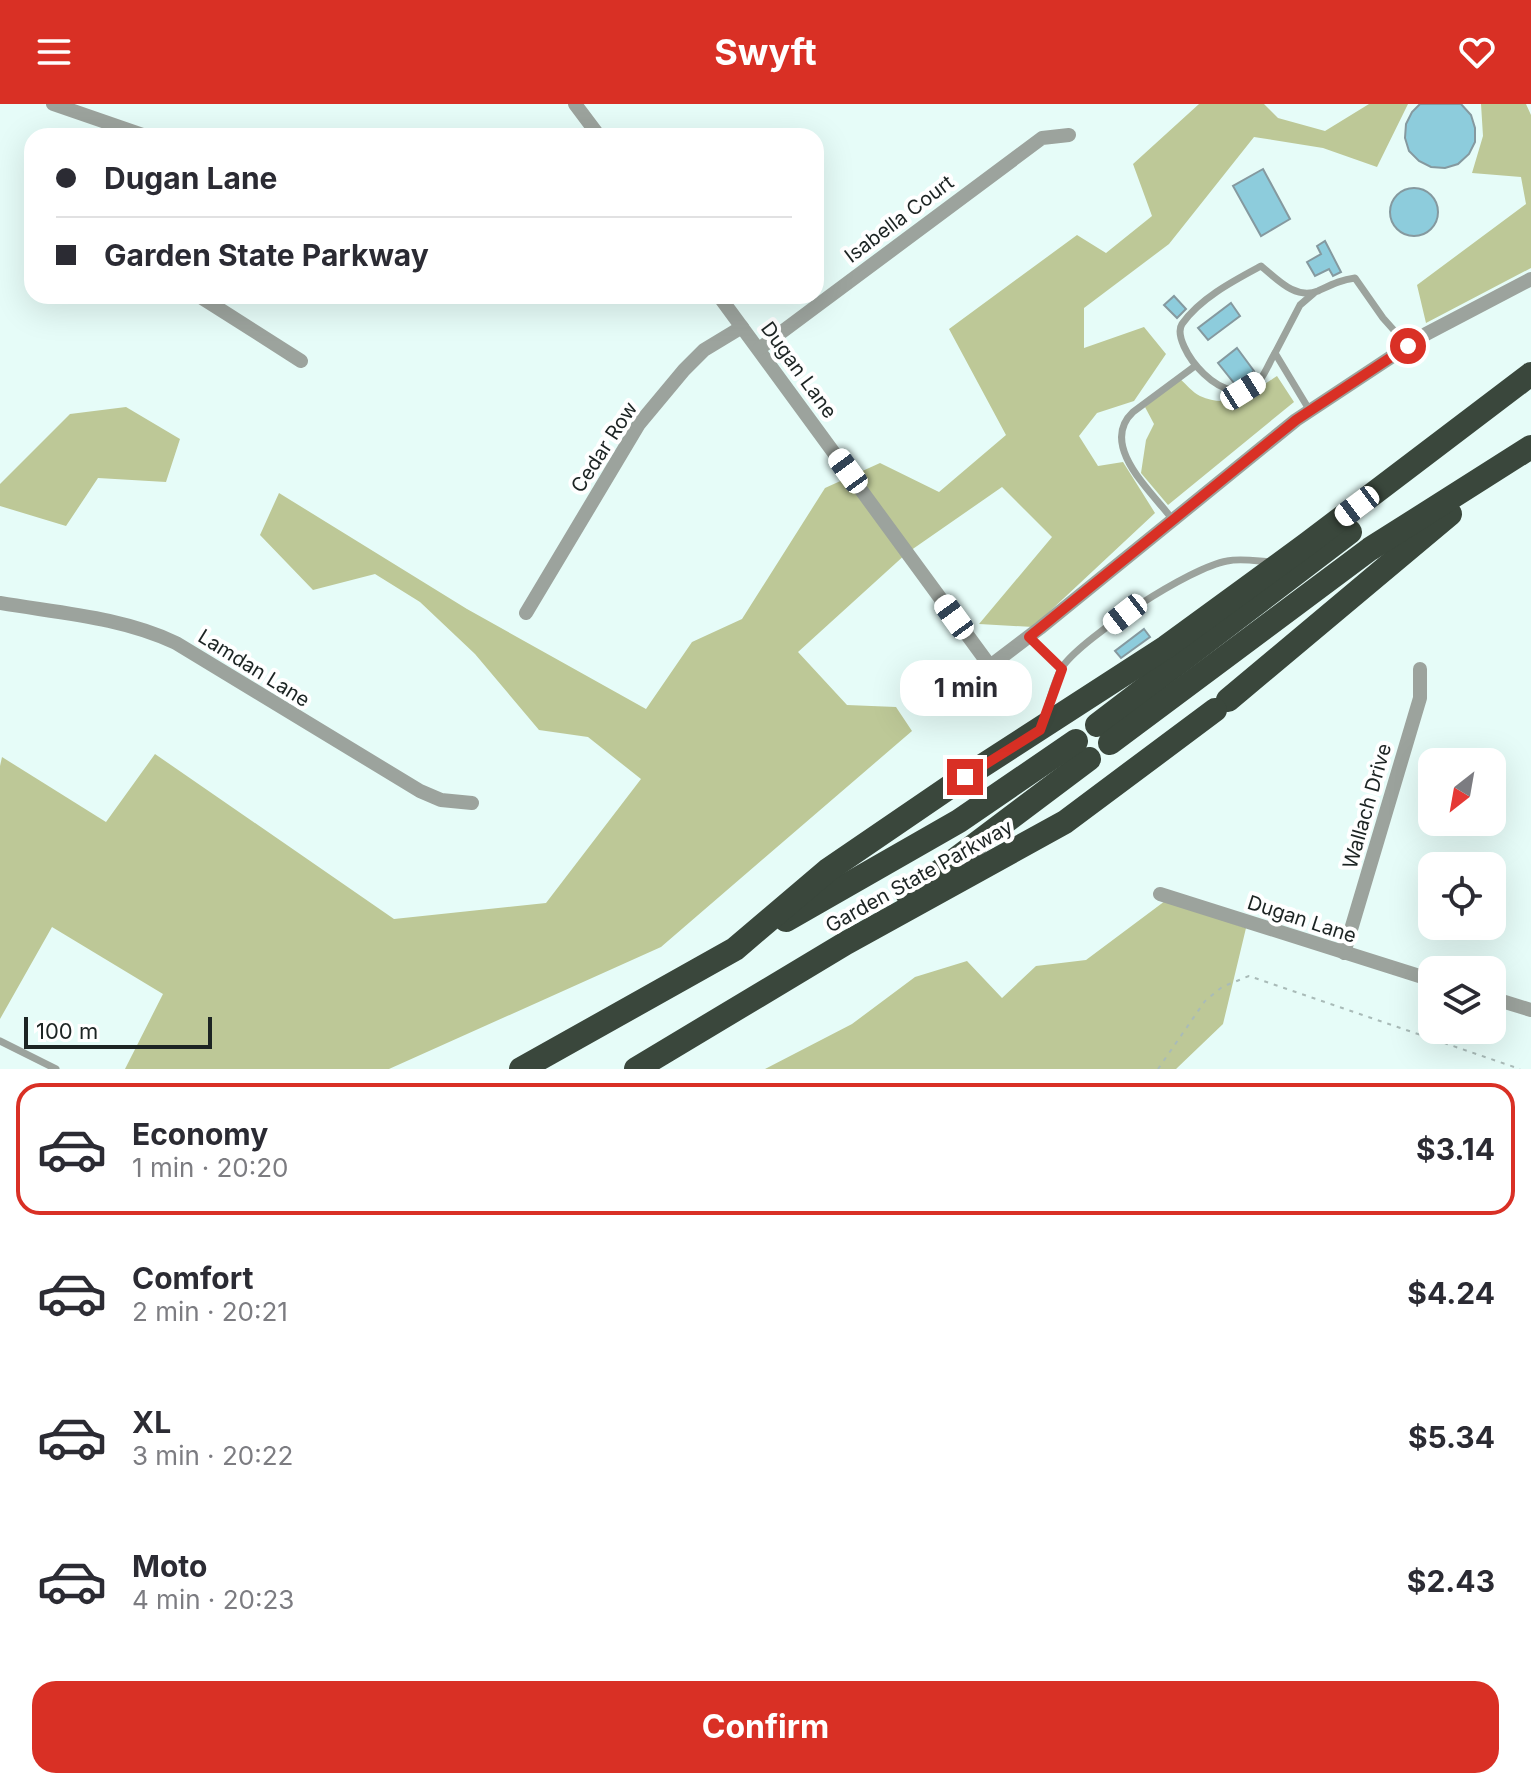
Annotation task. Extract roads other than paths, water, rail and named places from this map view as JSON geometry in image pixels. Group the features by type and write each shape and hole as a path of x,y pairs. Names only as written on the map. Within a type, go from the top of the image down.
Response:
{"highway":[{"path":"735,949 828,870 1166,647 1531,374"},
{"path":"1531,383 1104,734 1370,549 1531,448"},
{"name":"Garden State Parkway","path":"636,1069 846,943 1065,822 1221,705 1531,448"},
{"path":"521,1069 1083,750 846,943"}],"street":[{"path":"53,104 123,128"},
{"path":"575,104 593,128"},
{"name":"Isabella Court","path":"824,301 1042,138 1069,135"},
{"name":"Dugan Lane","path":"725,304 990,666 1310,411 1408,346 1531,279"},
{"path":"212,304 301,361"},
{"name":"Isabella Court","path":"759,349 819,304"},
{"name":"Cedar Row","path":"526,613 639,424 704,350 742,327"},
{"name":"Lamdan Lane","path":"0,603 98,619 153,632 420,791 441,800 472,803"},
{"name":"Wallach Drive","path":"1344,953 1420,698 1420,669"},
{"name":"Dugan Lane","path":"1160,894 1418,976"},
{"path":"1506,1002 1531,1010"}],"lane":[{"path":"1314,293 1296,292 1261,266 1204,302 1181,326 1179,336 1195,366 1221,388 1230,392 1243,391 1259,381 1300,305 1314,293 1339,280 1355,278 1383,318 1408,346"},
{"path":"1275,353 1310,411"},
{"path":"1173,520 1124,454 1121,428 1133,412 1195,366"},
{"path":"1040,730 1062,669 1077,650 1125,614 1206,566 1229,560 1280,564"},
{"path":"1029,637 1062,669"},
{"path":"0,1041 56,1069"}]}
